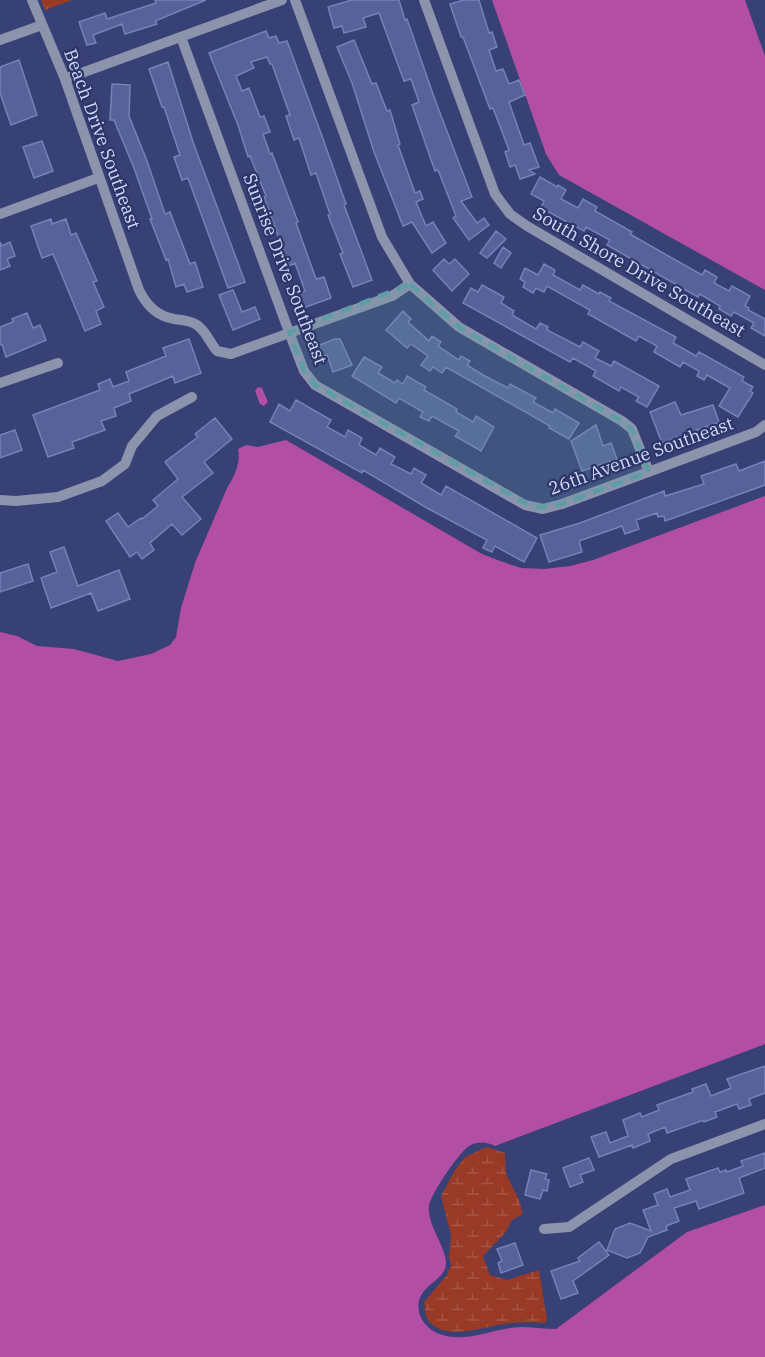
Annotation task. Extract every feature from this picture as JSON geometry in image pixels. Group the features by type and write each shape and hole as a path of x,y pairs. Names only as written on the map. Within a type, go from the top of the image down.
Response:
{"street":[{"name":"Beach Drive Southeast","path":"32,0 64,79 98,178 145,302 154,311 164,316 200,326 217,351 224,353 231,354 288,332"},
{"path":"64,79 282,0"},
{"path":"295,0 382,237 411,284 459,327 622,421 632,429 649,472"},
{"name":"South Shore Drive Southeast","path":"424,0 495,194 510,214 765,365"},
{"path":"0,40 42,25"},
{"name":"Sunrise Drive Southeast","path":"180,37 304,371 315,385 525,505"},
{"path":"0,214 98,178"},
{"path":"288,332 392,296 411,284"},
{"path":"0,383 58,363"},
{"path":"0,500 16,501 58,497 102,481 125,464 132,446 157,416 192,397"},
{"name":"26th Avenue Southeast","path":"525,505 543,509 553,507 756,432 765,425"},
{"path":"544,1229 569,1227 671,1159 765,1124"}],"highlighted area":[{"path":"410,284 459,327 622,421 632,429 649,472 562,504 534,508 315,385 304,371 289,332"}],"green space":[{"path":"41,0 72,0 45,10"},
{"path":"487,1147 505,1153 506,1174 523,1214 512,1220 505,1233 483,1256 490,1275 507,1280 539,1270 547,1320 545,1323 509,1323 454,1332 444,1330 435,1327 428,1320 424,1302 447,1275 451,1265 449,1257 451,1235 441,1196 465,1157"}],"shaded area":[{"path":"492,0 745,0 765,56 765,290 559,175 546,154"},
{"path":"258,387 262,388 268,402 264,406 260,404 255,391"},
{"path":"286,440 482,554 521,568 544,569 593,560 765,496 765,1044 495,1146 476,1143 469,1146 453,1164 429,1206 431,1220 445,1255 446,1267 444,1272 422,1294 418,1305 420,1316 426,1325 445,1336 467,1337 520,1327 556,1329 687,1232 765,1205 765,1357 0,1357 0,632 17,636 37,646 74,649 118,661 151,654 170,645 176,637 181,608 195,563 235,473 239,458 238,449 246,445 258,447"}],"building":[{"path":"155,0 206,0 155,21 157,24 125,34 122,24 93,35 96,43 87,45 79,22 105,13 107,19 156,3"},
{"path":"352,0 399,0 472,197 461,201 477,223 484,218 489,225 469,240 453,218 456,216 438,170 435,171 412,105 419,102 411,79 404,81 379,13 363,18 366,27 344,33 342,26 334,28 328,7"},
{"path":"464,0 479,0 489,33 492,32 497,47 489,50 496,71 503,69 509,84 519,80 525,95 509,102 524,145 530,143 539,167 529,170 535,174 520,179 515,165 510,167 505,152 509,150 493,108 490,109 450,4"},
{"path":"266,31 269,38 276,36 279,43 287,41 372,280 353,287 340,254 343,253 328,215 330,214 316,173 311,175 299,138 294,140 286,116 290,115 272,64 267,57 251,62 254,68 236,76 242,91 249,88 260,117 264,116 270,132 263,134 298,222 296,223 316,279 324,277 331,298 303,308 298,294 305,291 295,263 289,266 264,197 266,196 250,156 248,157 238,125 209,53"},
{"path":"354,40 372,84 376,83 387,111 390,110 400,144 398,145 415,193 420,191 423,199 416,202 426,226 433,222 446,243 432,253 412,222 403,226 374,152 352,83 337,47"},
{"path":"19,60 37,115 11,125 0,93 0,67"},
{"path":"168,62 193,142 245,282 228,288 188,178 182,180 174,157 180,155 149,69"},
{"path":"112,84 130,85 129,116 165,214 170,212 190,264 195,262 203,287 187,292 184,284 176,287 168,259 166,260 150,219 152,219 134,168 114,120 110,120"},
{"path":"42,141 53,171 34,178 23,147"},
{"path":"540,177 566,190 561,199 578,208 583,199 597,207 595,211 632,232 630,234 702,275 705,270 717,277 714,283 729,291 732,286 750,296 745,306 765,319 765,336 751,328 754,323 734,312 731,316 700,294 698,297 607,245 610,240 586,227 584,231 541,208 544,201 531,194"},
{"path":"51,219 52,224 66,219 71,235 76,233 97,281 93,282 104,307 96,311 101,324 85,331 53,254 42,258 31,226"},
{"path":"496,231 506,239 487,258 480,253"},
{"path":"0,242 2,246 10,242 15,256 7,259 10,266 0,270"},
{"path":"503,247 511,253 501,268 494,263"},
{"path":"444,259 449,264 455,259 469,274 452,291 433,270"},
{"path":"544,264 555,270 553,275 580,290 583,285 599,294 600,292 611,298 609,301 676,337 673,343 696,356 699,352 744,377 742,381 753,387 750,391 753,393 738,417 719,406 730,388 707,375 704,380 697,376 699,371 683,362 680,367 654,352 657,346 639,336 636,341 588,314 590,310 547,286 544,292 536,288 533,293 523,287 525,282 520,279 525,268 538,275"},
{"path":"482,285 504,297 501,303 514,311 512,315 536,329 540,323 548,327 547,330 580,347 583,342 599,351 595,358 611,366 614,361 659,386 647,407 636,401 639,397 621,387 619,391 593,376 596,371 573,358 570,362 463,303 471,288 478,292"},
{"path":"233,290 242,312 255,307 260,319 233,330 219,295"},
{"path":"403,311 411,319 408,322 429,341 432,336 441,342 438,346 459,360 461,356 470,361 467,365 483,375 508,388 510,384 536,398 533,402 553,413 555,409 579,423 569,439 446,367 442,373 433,367 430,371 421,365 428,356 411,344 407,348 386,330"},
{"path":"27,313 33,328 40,325 46,340 6,357 2,344 0,345 0,327"},
{"path":"189,339 201,373 175,383 173,376 129,394 131,401 114,408 116,416 101,421 105,430 72,442 74,448 48,457 33,415 100,390 98,384 110,379 113,387 129,381 126,372 166,356 163,348"},
{"path":"340,339 352,365 333,372 327,355 322,357 317,346"},
{"path":"364,357 382,367 378,373 395,383 397,380 403,384 407,376 426,387 424,390 457,409 456,412 473,422 476,416 494,427 481,451 455,436 459,431 432,416 429,421 420,417 423,412 399,398 396,403 352,376"},
{"path":"296,400 331,420 327,427 345,437 348,430 362,438 359,445 376,455 380,448 395,457 391,464 411,474 414,468 426,475 421,483 441,495 446,486 537,538 524,562 495,546 492,552 483,548 487,540 363,470 362,473 270,422 279,404 290,411"},
{"path":"675,402 681,415 713,405 719,422 662,443 650,412"},
{"path":"215,418 232,439 204,462 213,473 182,497 201,519 182,535 172,524 150,543 154,550 142,559 137,552 130,557 106,521 118,513 128,527 158,506 153,500 178,479 165,462 198,437 195,434"},
{"path":"596,425 603,446 611,443 617,459 582,471 571,441"},
{"path":"15,430 22,450 0,458 0,435"},
{"path":"765,461 765,485 665,521 664,516 658,517 657,513 636,520 639,529 625,534 622,526 579,541 582,552 549,562 540,535 580,523 664,491 665,496 704,484 701,476 736,464 739,471"},
{"path":"64,547 78,586 119,570 130,599 98,611 91,593 51,608 41,578 57,572 50,552"},
{"path":"28,564 33,581 0,592 0,573"},
{"path":"765,1066 765,1093 749,1099 751,1105 739,1109 737,1104 715,1112 717,1117 667,1133 665,1127 648,1134 650,1141 599,1157 591,1137 606,1132 610,1143 628,1136 623,1120 640,1113 642,1117 659,1110 657,1105 693,1092 692,1089 706,1084 711,1096 731,1088 727,1079"},
{"path":"765,1153 765,1168 739,1178 744,1193 699,1209 696,1201 674,1208 679,1221 666,1226 667,1230 648,1237 640,1253 627,1258 607,1250 615,1229 630,1223 651,1231 643,1210 658,1205 654,1194 667,1189 670,1197 690,1190 686,1179 718,1168 720,1172 726,1170 727,1172 743,1166 741,1161"},
{"path":"589,1158 594,1170 580,1175 583,1182 570,1187 563,1168"},
{"path":"531,1170 547,1174 545,1179 549,1180 547,1191 543,1190 540,1199 525,1195"},
{"path":"599,1242 609,1255 573,1281 578,1293 561,1299 551,1271 580,1261 578,1258"},
{"path":"515,1243 523,1265 501,1273 498,1263 502,1261 497,1249"}]}
